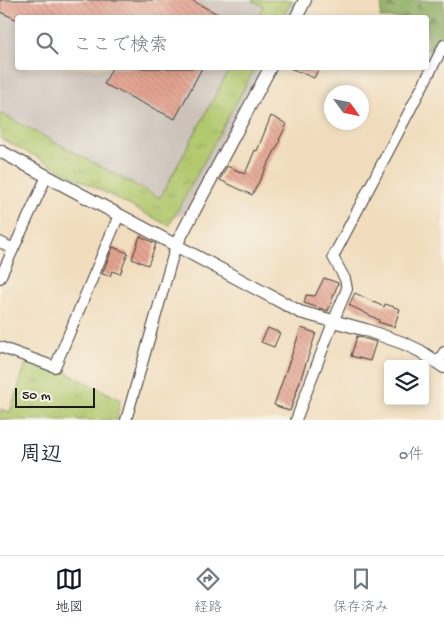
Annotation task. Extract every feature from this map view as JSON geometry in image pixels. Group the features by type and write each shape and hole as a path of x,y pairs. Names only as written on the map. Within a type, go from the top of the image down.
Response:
{"street":[{"path":"298,15 305,0"},
{"path":"296,420 332,322 348,289 345,278 333,257 444,45"},
{"path":"126,420 176,245 269,70"},
{"path":"0,151 300,312 366,330 404,343 442,361"},
{"path":"0,278 47,176"},
{"path":"0,347 55,367 119,215"},
{"path":"0,242 13,249"}],"shaded area":[{"path":"0,0 296,0 288,15 15,15 15,70 260,70 186,214 162,220 0,132"}],"green space":[{"path":"251,0 292,0 283,15 258,15 263,6"},
{"path":"382,0 444,0 444,35 438,50 429,51 429,15 380,15"},
{"path":"229,70 254,70 169,226 0,138 0,113 160,198"},
{"path":"28,357 55,367 120,399 117,420 0,420 0,409 10,412"}],"building":[{"path":"0,0 191,0 219,15 15,15 15,19 0,12"},
{"path":"111,70 201,70 175,119 104,84"},
{"path":"295,70 318,70 314,78"},
{"path":"271,116 287,124 252,195 220,180 227,166 245,174 255,150 257,151"},
{"path":"140,236 156,244 148,265 132,259"},
{"path":"113,247 128,253 120,274 112,271 110,276 102,274"},
{"path":"324,278 338,283 328,311 304,303 306,295 315,296"},
{"path":"355,293 384,307 385,304 400,309 394,327 378,322 379,320 349,305"},
{"path":"268,328 280,333 274,347 261,342"},
{"path":"301,328 316,333 290,411 274,405"},
{"path":"357,336 376,342 370,361 351,356"}]}
